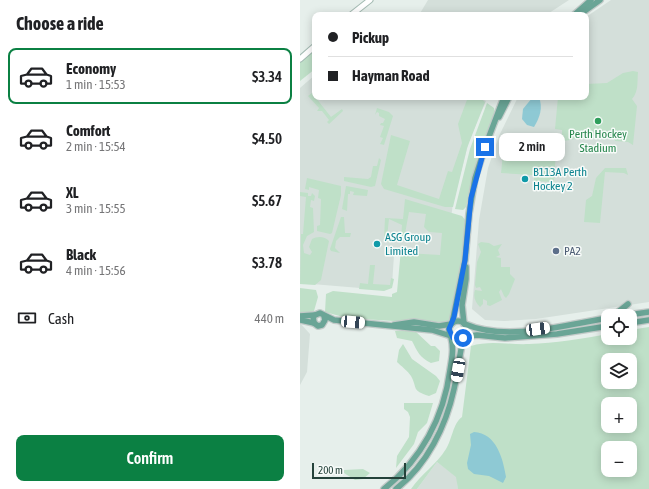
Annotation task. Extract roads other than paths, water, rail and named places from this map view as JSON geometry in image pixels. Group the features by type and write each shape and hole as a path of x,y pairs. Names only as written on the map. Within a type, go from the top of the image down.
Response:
{"main road":[{"path":"577,12 591,0"},
{"path":"583,12 600,0"},
{"path":"384,489 411,463 434,426 448,384 454,352 449,331 452,324 465,260 473,189 481,159 503,100"},
{"path":"494,124 507,100"},
{"path":"396,489 420,464 435,442 443,425 453,394 464,337 467,330 464,324 462,305 466,279 465,260"},
{"path":"622,309 628,304"},
{"path":"637,314 649,312"},
{"path":"300,316 321,313 324,316 334,320 432,330 451,336 458,340 464,337 478,335 505,338 557,334 601,327"},
{"path":"314,323 313,319 315,315"},
{"path":"322,325 325,320 324,316"},
{"path":"390,325 414,322 439,326 452,324 458,321 483,330 513,331 601,319"},
{"path":"300,320 317,325 353,322"},
{"path":"637,322 649,320"}],"street":[{"path":"355,12 370,0"},
{"path":"300,59 312,49"}],"water":[{"path":"530,100 540,100 541,109 534,127 527,125 522,119 523,109"},
{"path":"474,432 482,433 488,437 497,448 503,462 506,477 503,483 489,476 474,474 468,469 467,463 471,445 470,434"}],"place":[{"name":"Perth Hockey Stadium","path":"598,121"},
{"name":"B113A Perth Hockey 2","path":"525,179"},
{"name":"ASG Group Limited","path":"377,244"},
{"name":"PA2","path":"556,251"}]}
